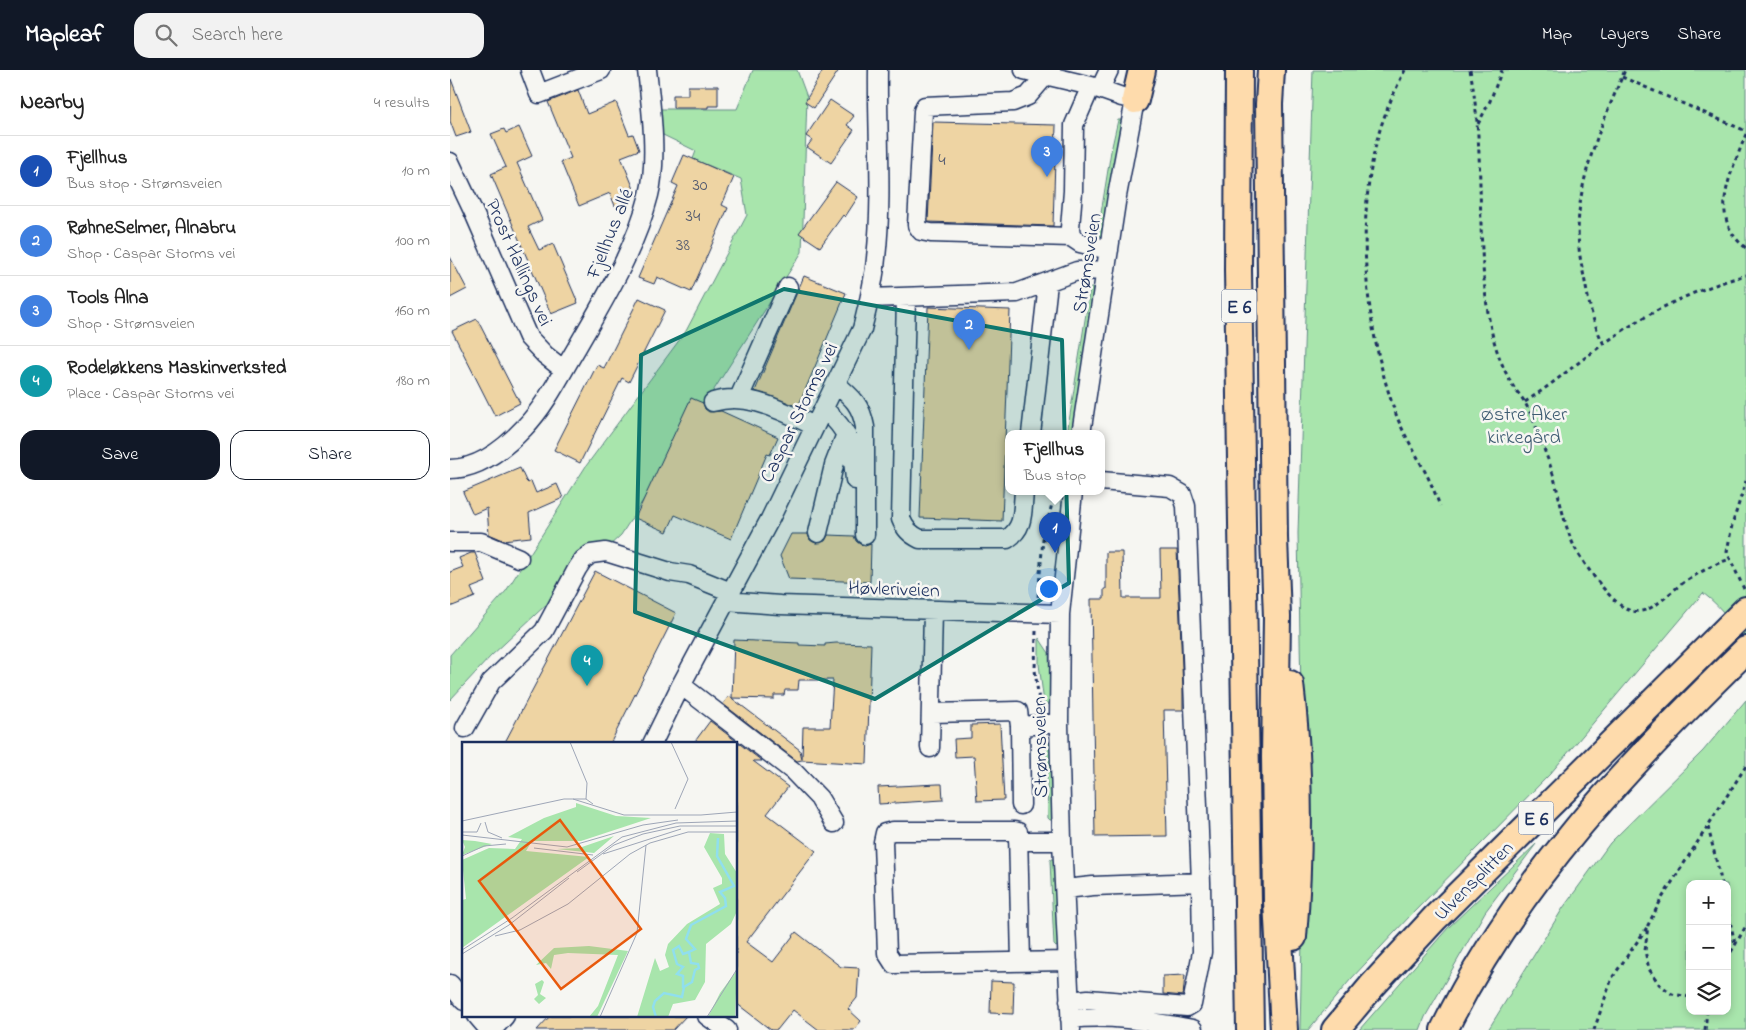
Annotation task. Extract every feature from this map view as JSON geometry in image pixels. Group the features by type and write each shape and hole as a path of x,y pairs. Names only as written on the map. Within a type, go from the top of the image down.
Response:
{"highway":[{"path":"1135,100 1142,70"},
{"name":"E 6","path":"1239,70 1238,270 1250,1030"},
{"name":"E 6","path":"1271,70 1269,104 1276,617 1275,758 1277,901 1284,1020"},
{"name":"Ulvensplitten","path":"1335,1030 1404,951 1746,610"},
{"name":"E 6","path":"1444,1030 1501,929 1554,856 1596,804 1641,755 1746,650"}],"street":[{"path":"530,70 539,94 601,70"},
{"name":"Fjellhus allé","path":"450,469 477,464 494,455 524,428 548,398 613,285 638,230 652,178 653,143 647,70"},
{"path":"1024,70 1135,100"},
{"path":"1071,237 1074,125 1109,70"},
{"name":"Caspar Storms vei","path":"653,742 681,685 770,519 862,329 870,298 876,257 883,71"},
{"path":"1046,75 1028,96 1013,102 925,106 923,111 917,225 921,231 931,233 1071,237 1080,243 1110,250"},
{"name":"Strømsveien","path":"1082,430 1124,158 1135,100"},
{"name":"Prost Hallings vei","path":"450,162 528,337 545,355 564,370"},
{"path":"870,298 1017,293 1077,271 1106,270"},
{"path":"1031,430 1048,283"},
{"path":"739,398 788,287"},
{"path":"906,297 901,519 905,528 911,535 920,539 1008,539 1016,534 1021,525 1024,495"},
{"path":"824,409 838,422 846,434 852,451 860,534 865,428 863,414 851,397 836,384"},
{"path":"713,402 725,398 739,398 779,410 815,426"},
{"path":"818,533 834,465 846,434"},
{"path":"1070,1017 1088,1000 1187,1007 1192,1004 1202,952 1201,882 1186,506 1182,494 1170,487 1105,481"},
{"name":"Strømsveien","path":"1070,1017 1059,723 1060,614 1073,495"},
{"path":"450,542 480,542 519,558"},
{"name":"Høvleriveien","path":"465,728 491,682 544,631 583,560 591,554 606,552 619,555 670,572 689,575 729,597 780,605 1060,614"},
{"path":"930,748 933,610"},
{"path":"681,685 793,771 819,798 834,824"},
{"path":"931,713 1018,712 1020,726 1021,805"},
{"path":"1020,726 1059,723"},
{"path":"1021,962 1018,832 893,831 885,834 883,842 887,953 894,964 1021,962 1068,961"},
{"path":"1018,840 1062,841"},
{"path":"1065,889 1094,886 1201,882"},
{"path":"450,984 462,999"},
{"path":"1070,1017 1102,1016 1193,1029"},
{"path":"484,1026 501,1018"},
{"path":"710,1018 726,1030"}],"path":[{"path":"1405,70 1381,126 1368,185 1366,257 1376,349 1395,410 1440,506"},
{"path":"1470,70 1478,125 1482,233 1492,335 1503,368 1525,402 1548,460 1572,542 1582,560 1622,607 1634,612 1647,610 1683,583 1716,564 1730,559"},
{"path":"1478,125 1502,70"},
{"path":"1604,344 1596,331 1579,249 1580,210 1586,170 1625,70"},
{"path":"1622,77 1746,132 1728,185 1724,207 1730,231 1746,248"},
{"path":"1525,402 1604,344 1670,303 1695,292 1746,275"},
{"path":"1746,481 1728,542 1727,552 1746,594"},
{"path":"1594,1030 1612,978 1648,925 1662,898 1746,766"},
{"path":"1708,827 1721,880"},
{"path":"1731,924 1736,945"},
{"path":"1648,925 1645,951 1649,969 1659,984 1672,994 1686,996"},
{"path":"1731,953 1746,926"},
{"path":"1705,1030 1707,1015"}],"highlighted area":[{"path":"784,289 1062,340 1069,583 875,699 635,612 641,355"}],"green space":[{"path":"753,70 797,70 807,97 802,252 621,535 491,656 450,700 450,655 506,591 586,466 686,331 747,215 741,179 693,159 696,151 661,134 660,109 737,109"},
{"name":"Østre Aker kirkegård","path":"1313,70 1746,70 1746,653 1739,636 1729,620 1703,593 1550,774 1410,916 1351,979 1308,1030 1300,1030 1304,853 1298,533"},
{"path":"1118,120 1123,120 1111,177 1102,237 1099,236 1098,232"},
{"path":"1090,288 1094,288 1074,430 1068,430"},
{"path":"1039,638 1049,653 1050,704 1044,703 1039,664"},
{"path":"1746,700 1746,1030 1488,1030 1563,908 1610,843 1703,751"},
{"path":"1050,742 1053,820 1048,818 1046,744"},
{"path":"1536,844 1485,912 1425,1017 1420,1030 1359,1030 1448,928"},
{"path":"1051,859 1054,859 1058,946 1056,947 1054,945"}],"building":[{"path":"823,70 839,70 814,108 805,102"},
{"path":"451,79 471,132 456,137 450,121"},
{"path":"688,86 718,86 718,106 708,106 708,108 673,108 673,95 688,95"},
{"path":"578,90 587,114 616,102 629,135 633,134 639,150 621,157 634,189 628,191 631,200 615,206 610,193 579,206 561,162 571,158 548,102"},
{"path":"830,100 854,116 847,125 854,130 831,163 807,147 812,140 806,136"},
{"path":"933,122 1056,125 1053,226 928,222"},
{"path":"519,127 532,156 517,163 542,220 528,227 539,250 553,244 578,303 551,314 491,174 506,167 491,134 504,129 506,133"},
{"path":"684,155 734,177 722,205 728,208 691,292 657,277 654,284 638,278 678,186 672,183"},
{"path":"836,182 858,197 845,217 843,215 820,247 799,233"},
{"path":"450,257 467,289 450,298"},
{"path":"804,276 846,293 798,407 755,391"},
{"path":"639,298 665,310 629,382 622,378 580,463 554,450 597,365 604,368"},
{"path":"928,307 1010,310 1002,521 920,518"},
{"path":"477,319 520,403 495,416 452,331"},
{"path":"691,398 703,403 705,409 709,412 721,411 778,437 770,455 767,454 731,539 675,515 667,532 635,518"},
{"path":"520,468 526,481 528,483 531,481 536,493 557,484 563,498 529,513 531,537 503,540 489,534 487,508 473,514 463,492"},
{"path":"791,534 808,534 810,540 816,543 825,541 828,535 854,536 860,544 865,546 871,544 870,582 789,579 780,556"},
{"path":"1160,550 1177,550 1183,690 1183,710 1164,710 1167,836 1095,837 1091,599 1104,599 1104,589 1106,589 1106,552 1122,552 1123,598 1161,598"},
{"path":"475,553 486,582 471,588 475,597 450,607 450,572 463,567 459,558"},
{"path":"595,571 676,613 611,742 505,742"},
{"path":"734,640 825,646 825,644 836,643 871,644 867,764 797,761 723,704 729,696 800,750 802,759 803,727 830,727 833,680 799,680 798,690 785,690 784,695 774,695 774,699 732,698"},
{"path":"710,721 737,742 694,742"},
{"path":"1000,724 1004,800 977,801 974,756 955,757 954,739 971,738 971,725"},
{"path":"738,743 762,761 753,761 788,787 767,814 816,851 746,942 773,962 796,932 841,967 859,968 857,998 848,1009 861,1021 854,1030 819,1030 793,1010 777,1030 771,1030 738,1005"},
{"path":"942,784 943,800 879,804 878,787"},
{"path":"1185,975 1183,996 1163,994 1163,976"},
{"path":"991,981 1014,982 1013,1014 990,1013"},
{"path":"548,1018 684,1018 673,1030 537,1030"}],"place":[{"name":"Tools Alna","path":"1047,177"},
{"name":"RøhneSelmer, Alnabru","path":"969,350"},
{"name":"Fjellhus","path":"1055,553"},
{"name":"Rodeløkkens Maskinverksted","path":"587,686"}]}
